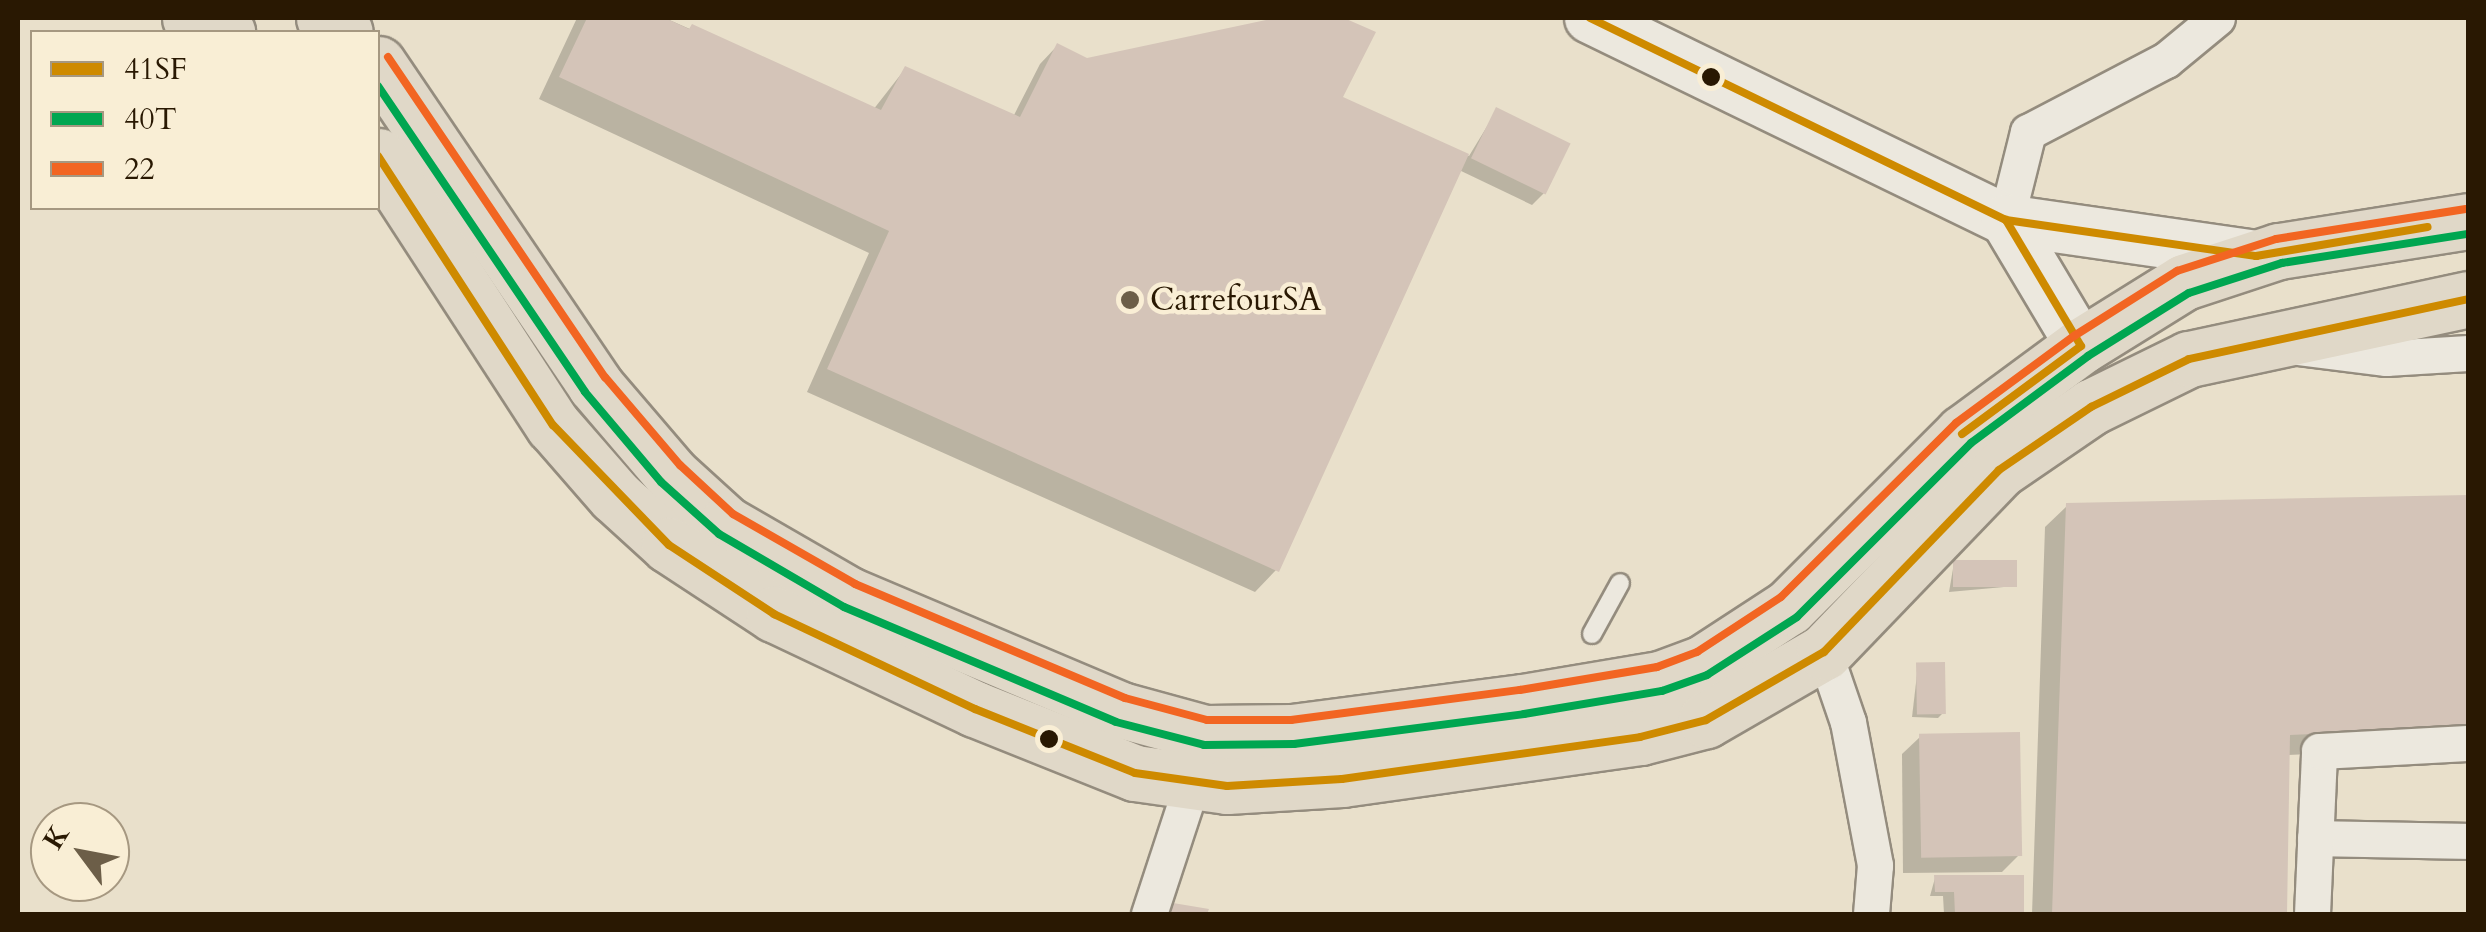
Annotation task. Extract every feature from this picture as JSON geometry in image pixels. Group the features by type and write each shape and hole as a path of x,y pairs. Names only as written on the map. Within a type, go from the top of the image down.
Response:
{"main road":[{"path":"190,18 221,30"},
{"path":"380,67 594,386 670,474 726,524 848,596 1134,715 1198,758 1309,783 1640,737 1706,720 1760,695 1824,652 1999,470 2047,432 2189,359 2468,299"},
{"path":"380,159 553,425 615,496 670,545 774,614 974,709 1135,773 1292,732 1660,679 1728,650 1789,607 1963,432 2082,346 2184,282 2256,256 2468,220"},
{"path":"2256,256 2246,293 2274,342"},
{"path":"2082,346 2189,359"},
{"path":"1789,607 1824,652"}],"street":[{"path":"1590,18 2006,220 2256,256"},
{"path":"2082,346 2006,220 2028,132 2166,60 2217,18"},
{"path":"2274,342 2320,354 2386,358 2468,353"},
{"path":"1824,652 1848,722 1876,865 1872,914"},
{"path":"2312,914 2319,751 2468,743"},
{"path":"1149,914 1198,758"},
{"path":"2315,838 2468,841"}],"lane":[{"path":"1592,634 1620,583"}],"building":[{"name":"CarrefourSA","path":"587,18 665,18 689,29 692,24 881,110 905,66 1020,117 1057,43 1087,58 1266,20 1344,18 1376,32 1343,97 1469,154 1279,572 827,369 889,231 559,77"},
{"path":"1496,107 1571,143 1546,195 1471,158"},
{"path":"2468,495 2468,727 2290,735 2287,914 2052,914 2066,503"},
{"path":"1953,560 2017,560 2017,587 1953,587"},
{"path":"1945,662 1946,714 1917,714 1916,663"},
{"path":"2020,732 2022,856 1921,858 1919,734"},
{"path":"1934,875 2024,875 2024,914 1955,914 1954,892 1935,892"},
{"path":"1173,903 1209,909 1207,914 1171,914"}],"transit line":[{"name":"41SF","path":"1590,18 2006,220 2256,256 2428,227"},
{"name":"22","path":"388,57 605,377 680,465 733,514 855,584 1125,698 1207,720 1291,720 1520,690 1657,667 1697,652 1781,597 1956,423 2074,336 2177,271 2276,239 2466,209"},
{"name":"40T","path":"380,89 585,392 661,482 719,534 844,607 1116,722 1204,745 1294,744 1524,714 1662,691 1707,675 1797,617 1971,443 2088,356 2189,293 2282,263 2468,234"},
{"name":"41SF","path":"380,159 553,425 669,545 774,614 975,709 1135,773 1227,786 1342,779 1640,737 1706,720 1824,652 1999,470 2091,407 2189,359 2468,299"},
{"name":"41SF","path":"1962,434 2081,346 2006,220"}],"place":[{"name":"CarrefourSA","path":"1130,300"}]}
